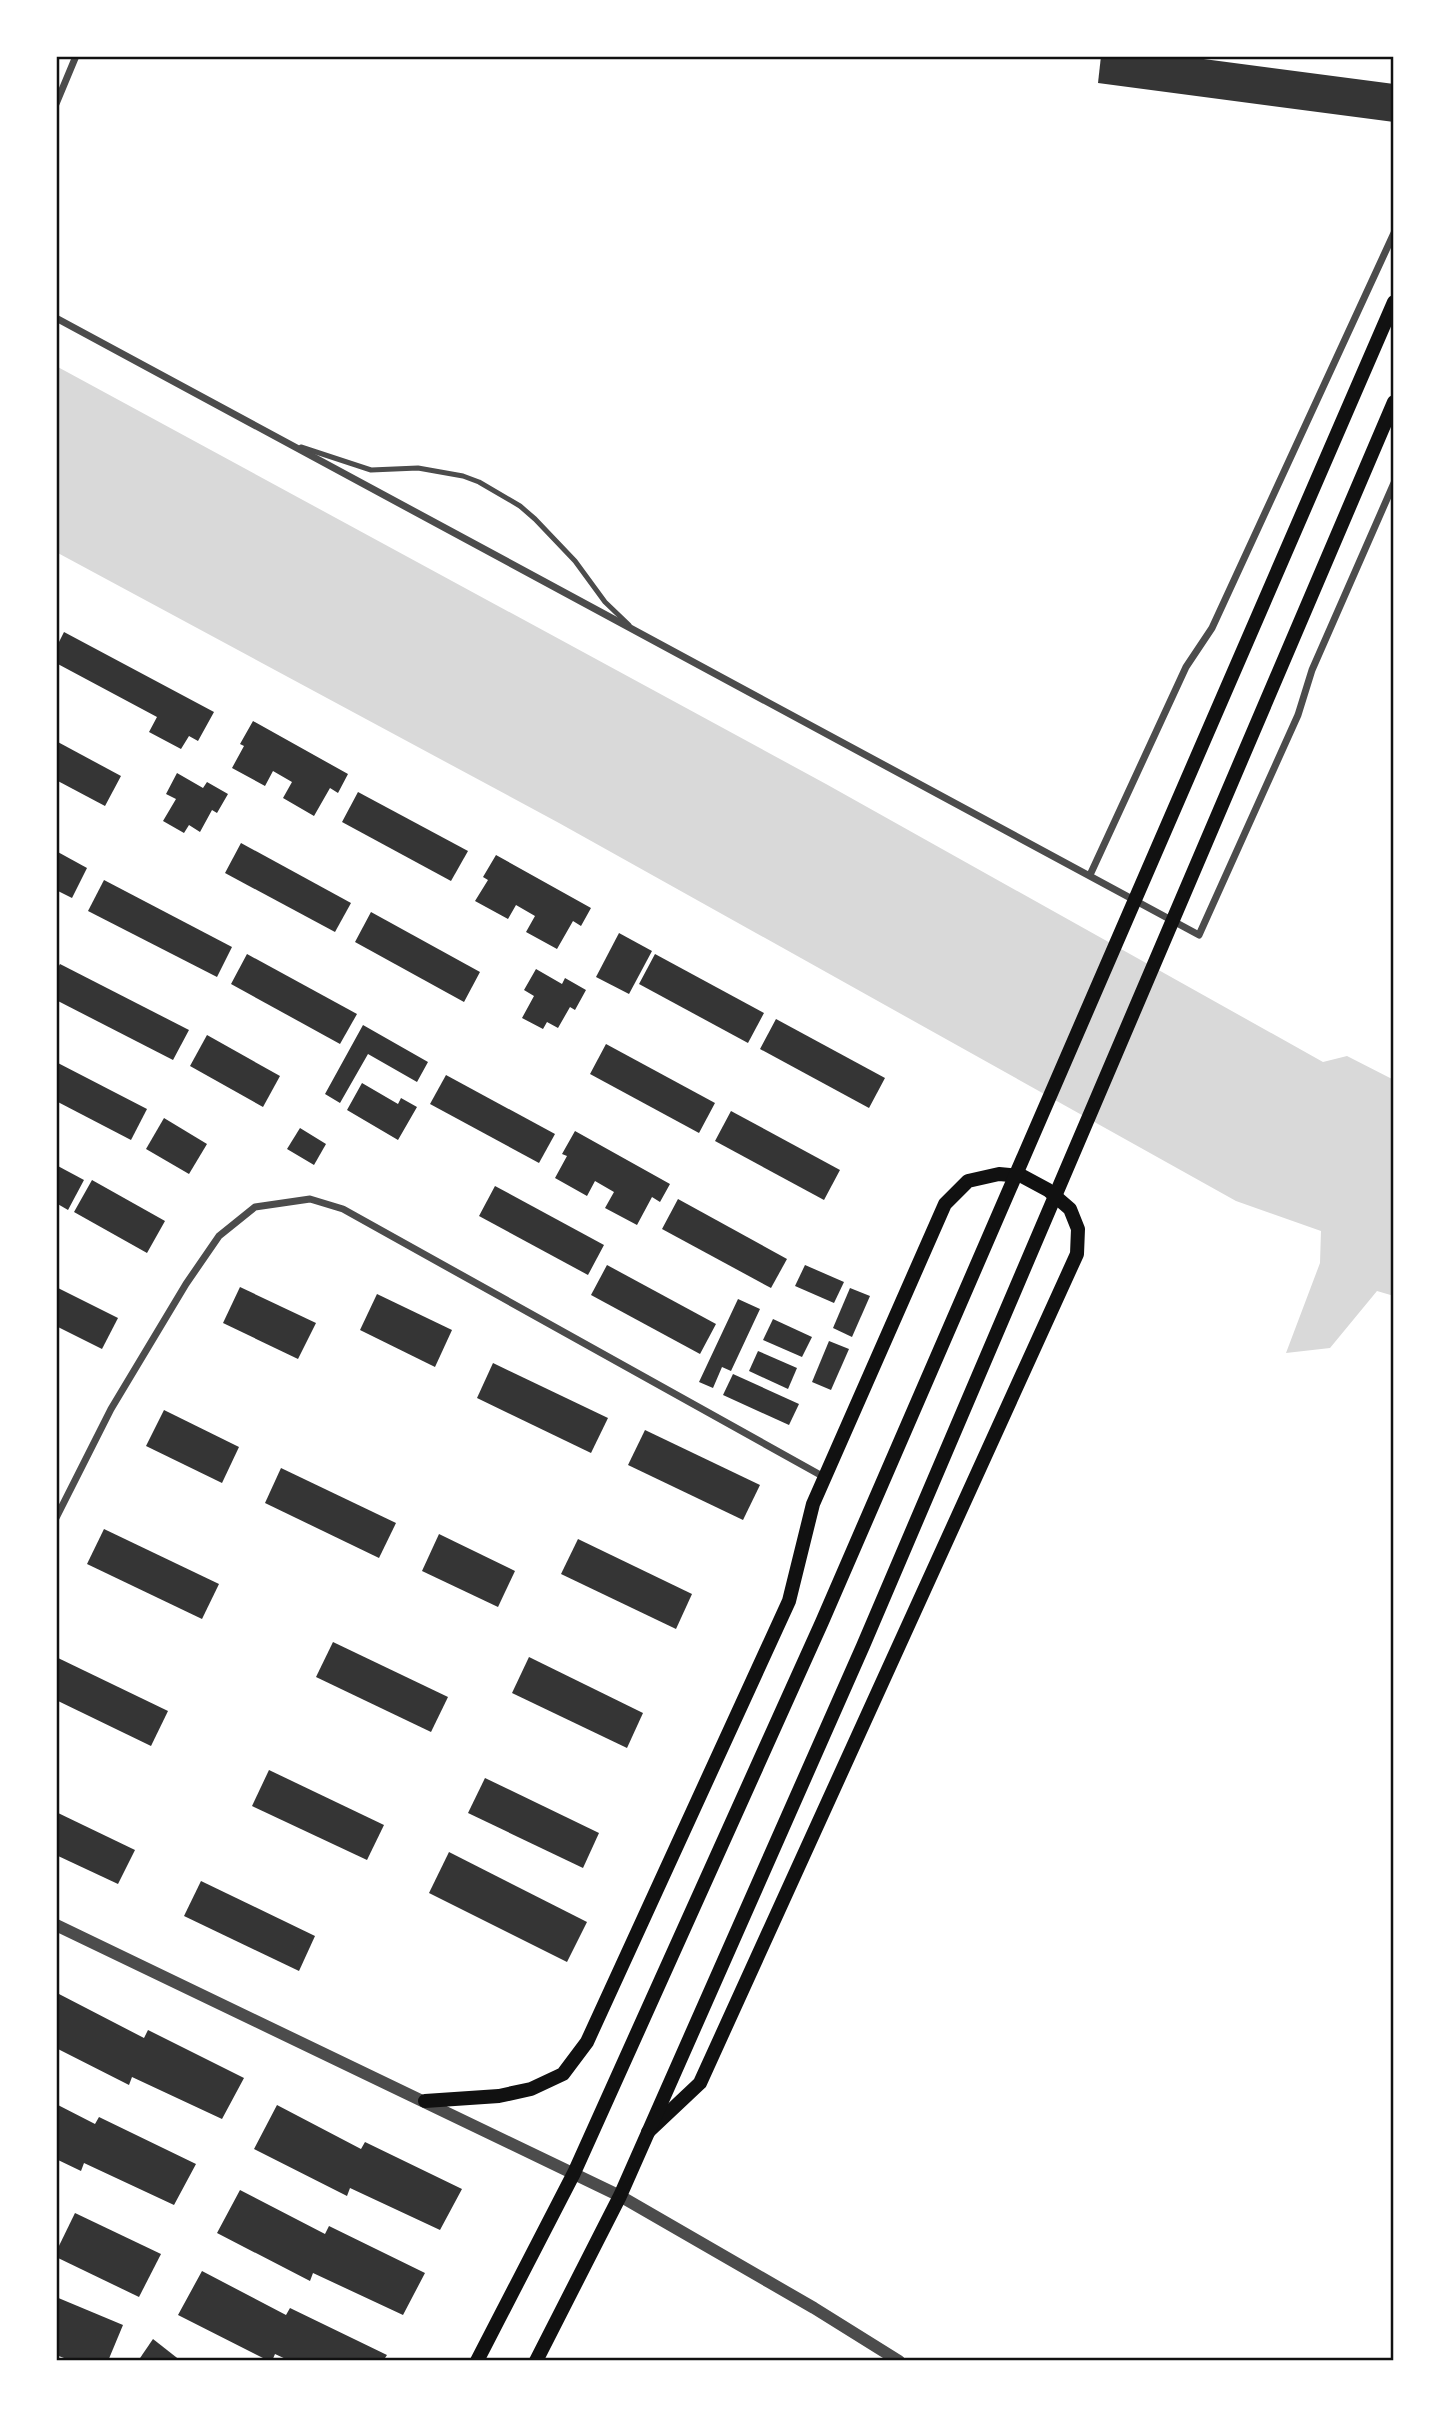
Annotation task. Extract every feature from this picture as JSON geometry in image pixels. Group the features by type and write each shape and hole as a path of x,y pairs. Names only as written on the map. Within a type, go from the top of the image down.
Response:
{"main road":[{"path":"477,2361 573,2173 822,1622 1394,302"},
{"path":"536,2361 620,2196 868,1634 1394,402"},
{"path":"425,2101 499,2096 531,2089 563,2074 587,2042 789,1601 813,1504 945,1204 968,1181 999,1174 1022,1176 1048,1190 1070,1209 1078,1229 1077,1254 700,2083 648,2132"}],"street":[{"path":"56,104 76,56"},
{"path":"1090,875 1186,667 1212,628 1394,233"},
{"path":"56,318 1199,936 1298,715 1312,670 1394,483"},
{"path":"56,1518 60,1502 111,1409 186,1284 219,1236 255,1207 310,1199 343,1209 825,1477"},
{"path":"56,1925 620,2196 814,2308 899,2361"}],"lane":[{"path":"290,444 371,470 418,468 463,476 479,482 520,506 536,519 575,561 605,603 634,629"}],"shaded area":[{"path":"56,366 826,784 1323,1062 1347,1056 1394,1080 1394,1296 1377,1291 1330,1348 1286,1353 1320,1263 1321,1231 1236,1201 559,823 56,552"}],"building":[{"path":"1101,56 1181,56 1394,84 1394,122 1098,83"},
{"path":"64,632 214,712 198,741 189,736 181,749 149,732 157,717 56,663 56,648"},
{"path":"253,721 348,774 338,793 330,788 314,816 283,798 292,782 273,771 265,786 232,768 244,746 240,744"},
{"path":"56,741 121,776 105,806 56,780"},
{"path":"177,773 203,788 207,782 228,794 217,813 212,810 200,832 189,825 184,833 163,821 176,799 166,794"},
{"path":"358,792 468,851 451,881 342,822"},
{"path":"241,843 351,903 335,932 225,873"},
{"path":"56,851 87,868 72,898 56,890"},
{"path":"496,855 591,908 581,926 573,921 557,949 526,932 535,916 516,905 508,919 475,901 488,880 483,877"},
{"path":"104,880 232,947 217,977 88,911"},
{"path":"371,912 480,972 464,1002 355,942"},
{"path":"619,933 652,951 629,994 596,977"},
{"path":"247,954 357,1014 340,1044 231,984"},
{"path":"655,954 764,1013 748,1043 639,984"},
{"path":"60,964 189,1030 173,1060 56,1000 56,971"},
{"path":"536,969 562,984 565,978 586,990 575,1010 570,1007 558,1028 547,1022 543,1029 522,1018 534,996 524,990"},
{"path":"776,1019 885,1078 869,1108 760,1049"},
{"path":"363,1025 428,1062 417,1082 368,1054 340,1103 325,1094"},
{"path":"207,1035 280,1076 263,1107 190,1066"},
{"path":"606,1044 715,1103 699,1133 590,1074"},
{"path":"56,1062 147,1109 131,1140 56,1101"},
{"path":"446,1075 555,1134 539,1163 430,1104"},
{"path":"362,1083 398,1104 401,1098 417,1107 398,1140 347,1110"},
{"path":"731,1111 840,1170 824,1200 715,1141"},
{"path":"164,1118 207,1144 189,1174 146,1149"},
{"path":"300,1128 326,1144 314,1165 287,1149"},
{"path":"575,1131 670,1184 660,1202 652,1197 637,1225 605,1208 614,1192 595,1181 587,1196 555,1178 567,1156 562,1154"},
{"path":"56,1165 84,1180 68,1210 56,1203"},
{"path":"92,1180 165,1221 147,1253 74,1212"},
{"path":"495,1186 604,1245 588,1275 479,1216"},
{"path":"678,1199 787,1259 771,1288 662,1229"},
{"path":"607,1265 716,1324 700,1354 591,1295"},
{"path":"805,1265 844,1282 834,1303 795,1286"},
{"path":"56,1287 118,1318 102,1349 56,1326"},
{"path":"240,1287 316,1323 298,1359 223,1323"},
{"path":"850,1288 870,1296 852,1337 833,1328"},
{"path":"377,1294 452,1330 435,1367 360,1330"},
{"path":"738,1299 760,1309 731,1371 722,1367 713,1388 699,1382"},
{"path":"773,1319 812,1337 802,1357 763,1340"},
{"path":"829,1341 849,1349 831,1390 812,1382"},
{"path":"758,1351 797,1368 788,1389 749,1371"},
{"path":"493,1363 608,1418 591,1453 477,1398"},
{"path":"733,1374 799,1404 789,1425 723,1395"},
{"path":"164,1410 239,1447 222,1483 146,1446"},
{"path":"645,1430 760,1485 743,1520 628,1465"},
{"path":"281,1468 396,1523 379,1558 265,1503"},
{"path":"104,1529 219,1584 202,1619 87,1564"},
{"path":"439,1534 515,1571 498,1607 422,1571"},
{"path":"578,1539 692,1594 676,1629 561,1574"},
{"path":"333,1642 448,1697 431,1732 316,1677"},
{"path":"56,1657 168,1711 151,1746 56,1700"},
{"path":"529,1657 643,1713 627,1748 512,1693"},
{"path":"269,1770 384,1825 367,1860 252,1806"},
{"path":"485,1778 599,1833 583,1868 468,1813"},
{"path":"56,1812 135,1850 118,1884 56,1855"},
{"path":"449,1852 587,1922 567,1962 429,1893"},
{"path":"201,1881 315,1936 299,1971 184,1916"},
{"path":"59,1994 144,2038 148,2030 244,2078 222,2119 132,2077 129,2085 56,2048 56,2000"},
{"path":"56,2104 95,2124 99,2117 196,2164 174,2205 84,2163 81,2171 56,2159"},
{"path":"277,2105 361,2149 365,2142 462,2189 440,2230 350,2188 347,2196 254,2149"},
{"path":"240,2190 325,2234 329,2226 425,2273 403,2315 313,2273 310,2281 217,2233"},
{"path":"75,2213 161,2254 139,2297 56,2257"},
{"path":"202,2271 286,2315 290,2308 387,2355 383,2361 290,2361 275,2354 272,2361 269,2361 178,2315"},
{"path":"56,2297 123,2325 108,2361 72,2361 56,2355"},
{"path":"153,2339 181,2361 138,2361"}]}
